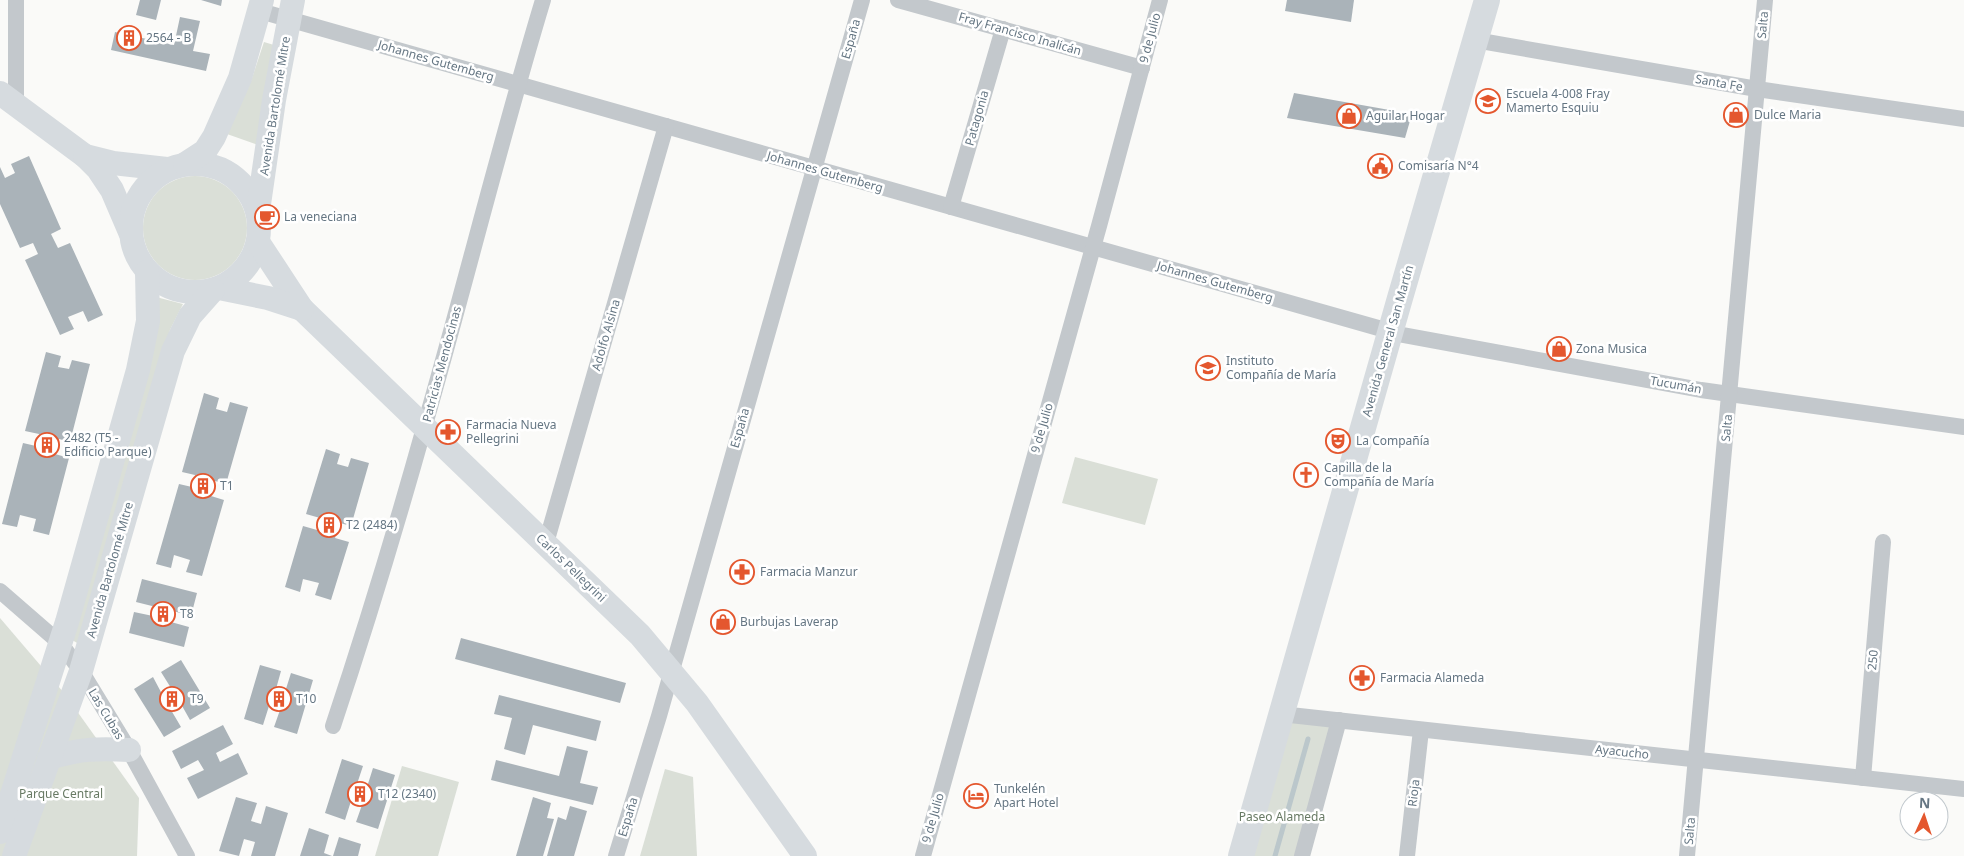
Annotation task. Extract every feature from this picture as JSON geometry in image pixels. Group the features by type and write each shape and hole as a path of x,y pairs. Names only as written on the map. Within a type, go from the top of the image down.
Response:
{"main road":[{"name":"Avenida General San Martín","path":"1241,856 1390,332 1487,0"}],"street":[{"path":"16,0 8,98 85,156 101,174 112,190 130,233 136,254 148,272 162,283 178,290 196,292 216,289 235,279 248,266 258,242 260,227 258,211 246,188 226,171 199,163 176,167 128,165 85,156"},
{"name":"Patricias Mendocinas","path":"333,726 358,650 425,427 518,84 543,0"},
{"name":"España","path":"616,856 672,671 862,0"},
{"name":"Fray Francisco Inalicán","path":"898,0 1142,68"},
{"name":"9 de Julio","path":"923,856 1093,248 1160,0"},
{"name":"Salta","path":"1688,856 1766,0"},
{"path":"130,233 132,214 139,196 151,180 205,151 214,138 240,78 261,6"},
{"name":"Johannes Gutemberg","path":"261,6 291,10 518,84 1390,332"},
{"name":"Avenida Bartolomé Mitre","path":"258,211 274,100 291,10"},
{"name":"Patagonia","path":"951,207 1003,29"},
{"name":"Santa Fe","path":"1475,40 1757,89 1964,119"},
{"name":"Adolfo Alsina","path":"546,543 666,126"},
{"name":"Carlos Pellegrini","path":"258,242 302,309 640,635 697,703 805,856"},
{"path":"0,832 61,644 146,336 149,306 148,272"},
{"name":"Avenida Bartolomé Mitre","path":"14,856 81,671 168,365 190,316 216,289"},
{"name":"Carlos Pellegrini","path":"216,289 268,298 302,309"},
{"name":"Tucumán","path":"1390,332 1730,394 1964,427"},
{"name":"250","path":"1863,778 1883,542"},
{"name":"Las Cubas","path":"0,591 61,644 81,671 129,750 188,856"},
{"name":"Ayacucho","path":"1281,714 1964,789"},
{"path":"1302,856 1339,720"},
{"name":"Rioja","path":"1406,856 1421,730"},
{"path":"49,758 72,750 129,750"}],"green space":[{"path":"264,42 274,45 258,145 227,134 251,81"},
{"path":"195,176 215,180 232,191 243,208 247,228 243,248 232,265 215,276 195,280 175,276 158,265 147,248 143,228 147,208 158,191 175,180"},
{"path":"156,297 183,304 170,330 79,644 72,640"},
{"path":"1075,457 1158,479 1145,525 1062,503"},
{"name":"Parque Central","path":"0,618 64,693 139,798 137,856 0,856"},
{"name":"Paseo Alameda","path":"1281,714 1339,720 1302,856 1241,856"},
{"path":"402,766 459,782 438,856 375,856"},
{"path":"665,769 693,777 697,856 640,856"}],"building":[{"path":"140,0 161,0 156,20 136,15"},
{"path":"201,0 222,0 221,6"},
{"path":"1287,0 1354,0 1351,22 1285,11"},
{"name":"2564 - B","path":"180,17 200,21 193,51 210,54 206,71 111,50 115,32 174,45"},
{"name":"Aguilar Hogar","path":"1294,93 1412,114 1405,138 1287,118"},
{"path":"29,156 61,229 51,234 58,248 70,243 103,315 88,322 83,311 68,317 74,329 60,335 25,260 38,254 33,243 20,248 0,204 0,167 5,178 15,173 11,164"},
{"name":"2482 (T5 - Edificio Parque)","path":"46,352 61,356 58,367 69,369 72,360 90,364 70,442 59,439 55,454 69,458 49,535 33,531 36,519 20,515 17,527 2,524 23,443 36,446 39,434 25,431"},
{"name":"T1","path":"204,393 219,398 216,409 227,412 230,402 248,407 226,484 215,481 211,496 224,500 202,576 186,572 190,560 174,555 171,568 156,564 179,484 192,487 195,475 182,472"},
{"name":"T2 (2484)","path":"326,449 340,454 337,464 348,467 351,458 369,463 351,526 340,523 335,538 349,542 331,600 315,595 319,583 303,579 300,592 285,587 303,526 317,530 320,518 306,514"},
{"name":"T8","path":"142,579 197,593 191,616 173,611 171,622 189,627 184,647 129,633 134,612 153,616 156,607 136,602"},
{"path":"461,638 626,683 620,703 455,659"},
{"name":"T9","path":"181,660 210,708 190,720 181,704 171,710 181,727 164,737 134,689 153,677 162,694 171,688 161,672"},
{"name":"T10","path":"260,665 281,671 276,689 285,692 291,673 313,680 297,734 274,727 280,710 269,706 263,725 244,719"},
{"path":"499,695 601,721 596,741 533,725 525,755 504,749 512,718 494,714"},
{"path":"223,725 233,744 216,753 220,762 238,753 248,774 198,799 187,778 204,770 198,760 181,769 172,751"},
{"path":"567,746 588,751 580,783 598,787 593,805 491,780 496,760 559,776"},
{"name":"T12 (2340)","path":"342,759 363,766 357,784 367,787 373,768 395,775 378,829 356,822 362,805 351,801 345,820 325,813"},
{"path":"236,797 257,803 251,821 261,824 266,806 288,813 275,856 251,856 255,842 244,839 239,856 219,851"},
{"path":"533,797 551,803 547,818 554,819 543,856 516,856"},
{"path":"570,806 587,811 574,856 547,856 558,817 566,820"},
{"path":"309,828 329,835 324,853 332,856 300,856"},
{"path":"339,837 361,844 358,856 333,856"}],"waterway":[{"path":"1275,856 1308,739"}],"place":[{"name":"2564 - B","path":"129,38"},
{"name":"Escuela 4-008 Fray Mamerto Esquiu","path":"1488,101"},
{"name":"Dulce Maria","path":"1736,115"},
{"name":"Aguilar Hogar","path":"1349,116"},
{"name":"Comisaría N°4","path":"1380,166"},
{"name":"La veneciana","path":"267,217"},
{"name":"Zona Musica","path":"1559,349"},
{"name":"Instituto Compañía de María","path":"1208,368"},
{"name":"Farmacia Nueva Pellegrini","path":"448,432"},
{"name":"La Compañía","path":"1338,441"},
{"name":"2482 (T5 - Edificio Parque)","path":"47,445"},
{"name":"Capilla de la Compañía de María","path":"1306,475"},
{"name":"T1","path":"203,486"},
{"name":"T2 (2484)","path":"329,525"},
{"name":"Farmacia Manzur","path":"742,572"},
{"name":"T8","path":"163,614"},
{"name":"Burbujas Laverap","path":"723,622"},
{"name":"Farmacia Alameda","path":"1362,678"},
{"name":"T9","path":"172,699"},
{"name":"T10","path":"279,699"},
{"name":"T12 (2340)","path":"360,794"},
{"name":"Tunkelén Apart Hotel","path":"976,796"}]}
